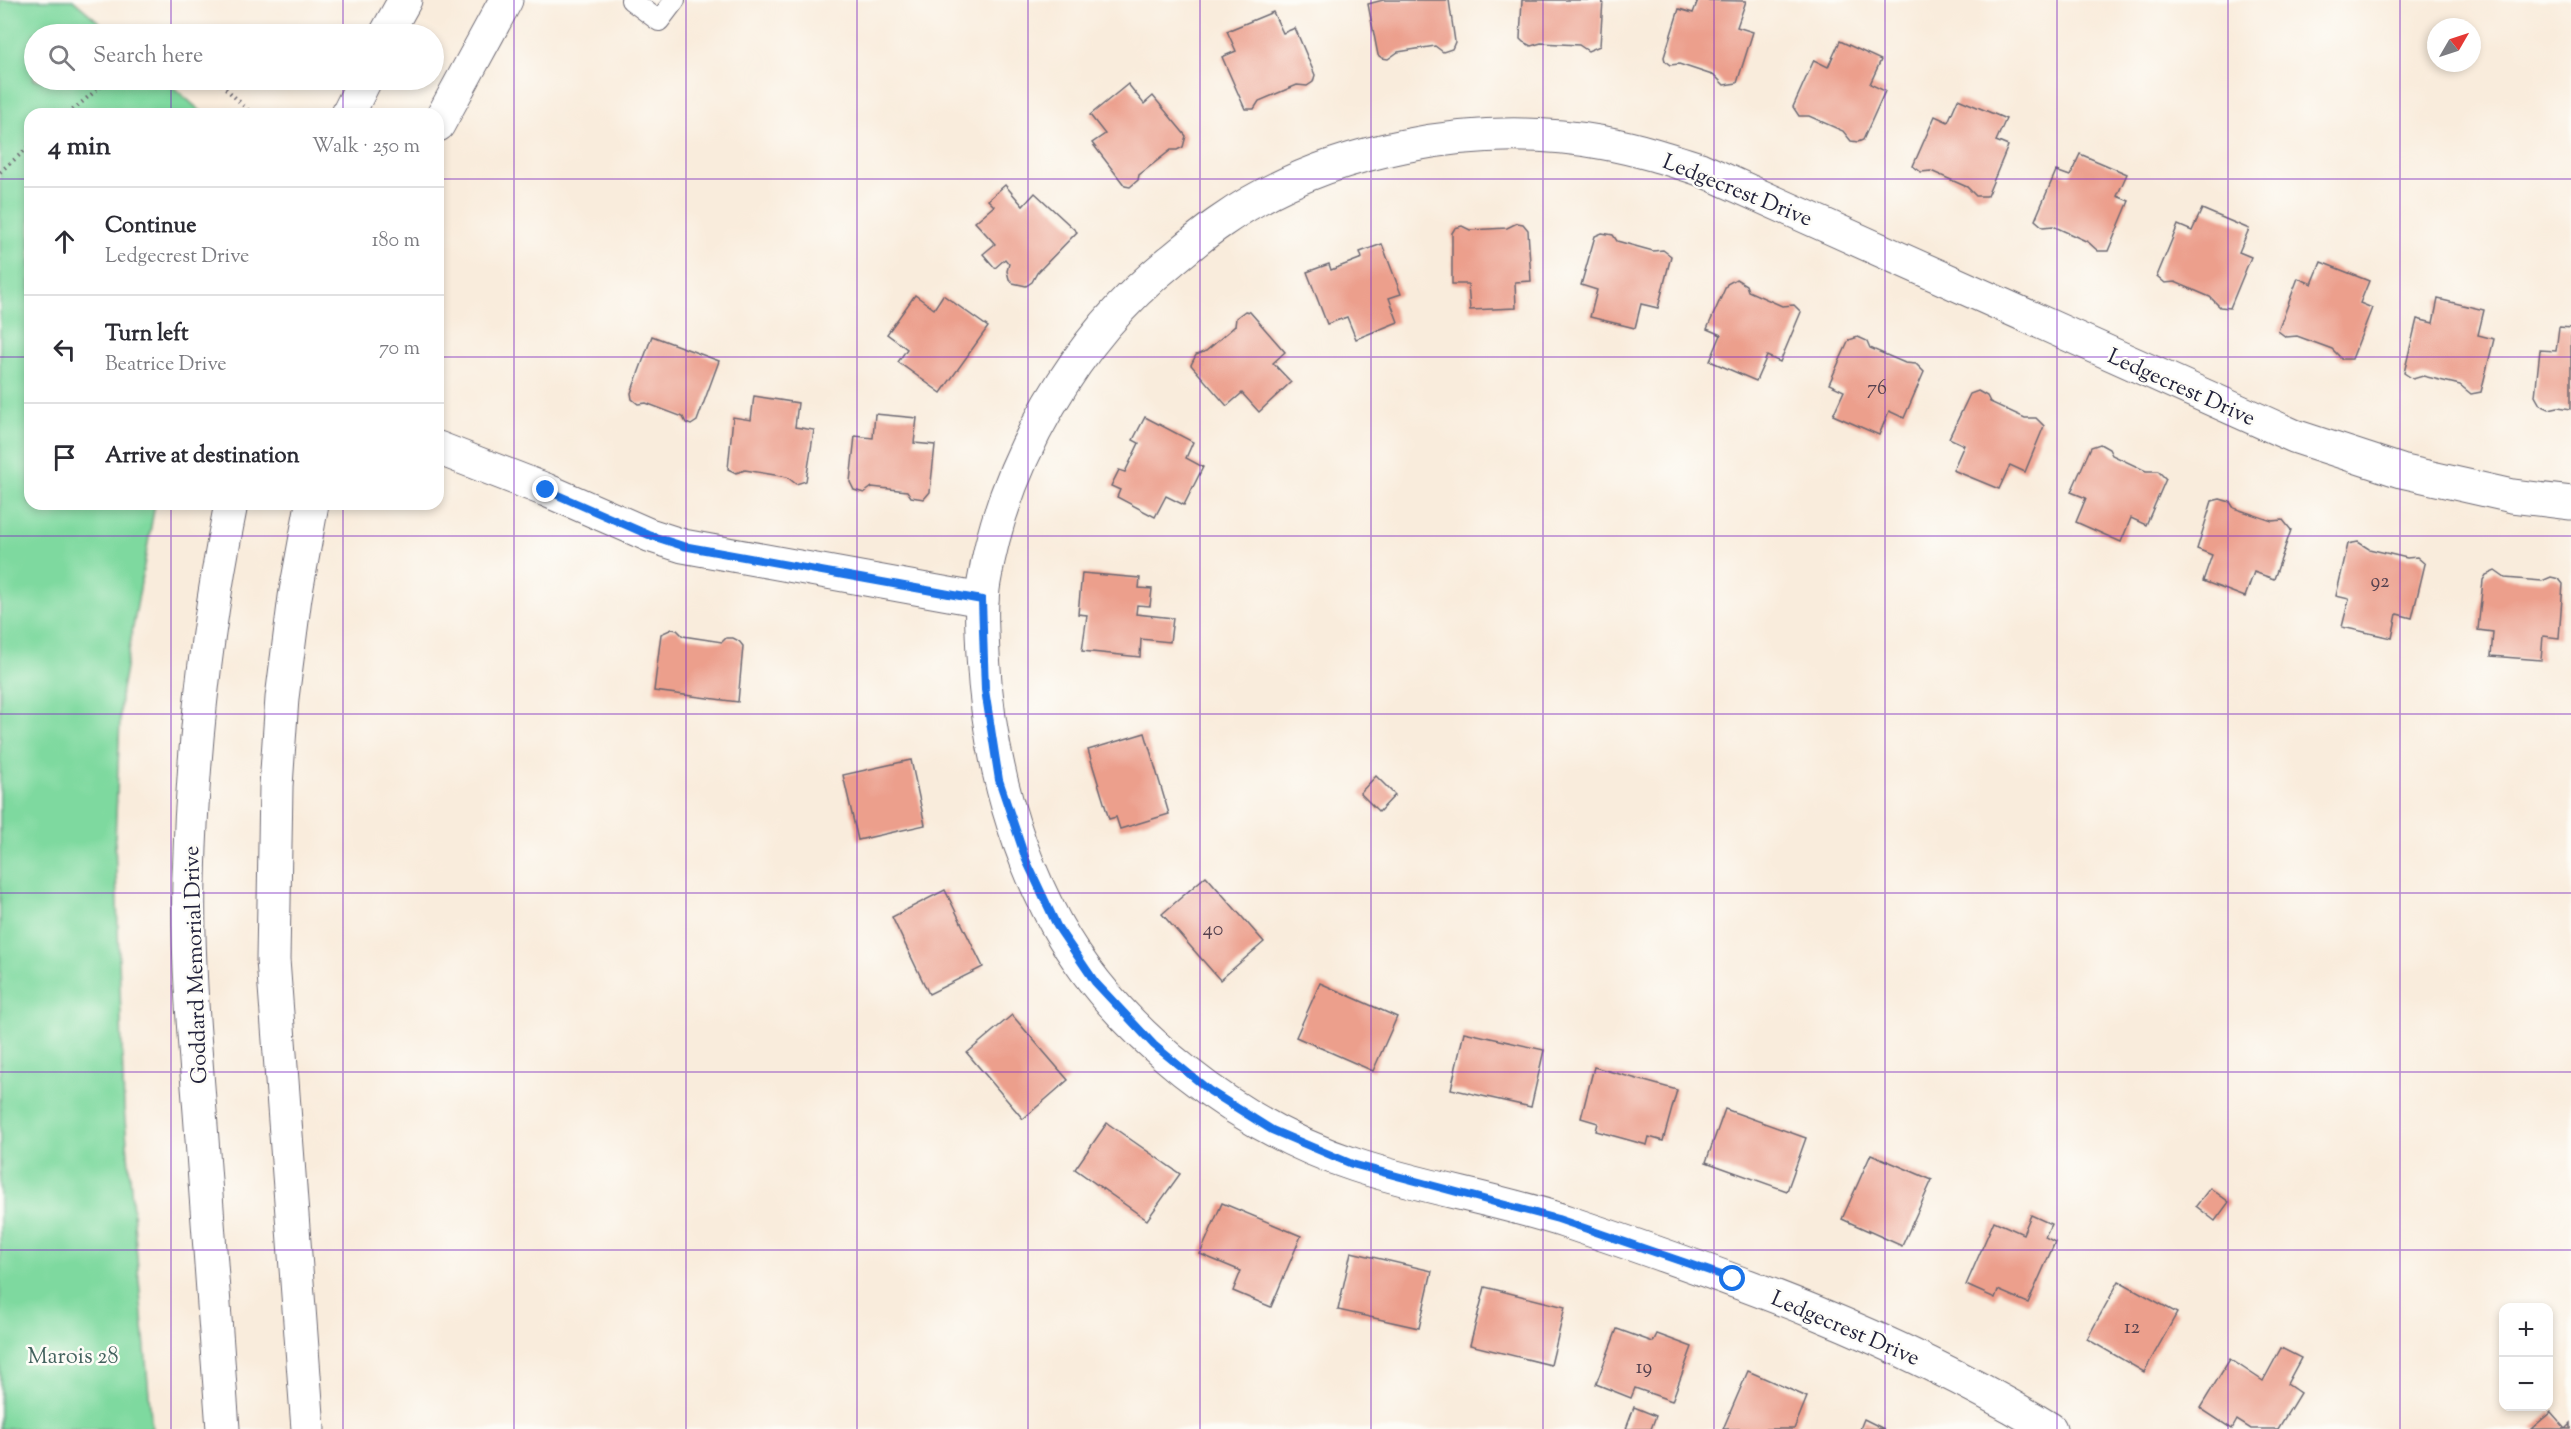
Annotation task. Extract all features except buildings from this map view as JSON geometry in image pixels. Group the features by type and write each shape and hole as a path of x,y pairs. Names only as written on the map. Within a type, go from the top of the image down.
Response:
{"street":[{"path":"392,24 405,0"},
{"path":"444,115 506,0"},
{"path":"351,108 359,90"},
{"name":"Ledgecrest Drive","path":"2050,1429 1926,1361 1829,1316 1733,1279 1558,1219 1352,1164 1272,1130 1210,1091 1154,1045 1095,982 1057,926 1026,860 999,780 985,690 982,600 984,582 1000,515 1020,463 1055,396 1085,350 1119,310 1154,275 1220,222 1256,200 1340,163 1407,145 1456,137 1505,135 1565,138 1605,143 1653,154 1690,166 2294,436 2401,471 2512,496 2571,503"},
{"path":"444,450 546,490 649,535 683,546 982,600"},
{"name":"Goddard Memorial Drive","path":"223,1429 192,999 188,882 192,783 200,687 220,557 230,510"},
{"path":"308,1429 273,960 276,786 282,698 295,597 311,510"}],"lane":[{"path":"631,0 659,21 675,0"}],"path":[{"path":"75,108 96,90"},
{"path":"227,90 246,108"},
{"path":"0,172 24,151"}],"green space":[{"name":"Marois 28","path":"0,0 73,0 101,24 24,24 24,90 176,90 197,108 24,108 24,510 154,510 121,695 115,840 124,1108 152,1429 0,1429"}],"route":[{"path":"546,490 617,522 683,546 982,600 985,690 999,780 1026,860 1057,926 1095,982 1154,1045 1210,1091 1272,1130 1352,1164 1558,1219 1733,1279"}]}
